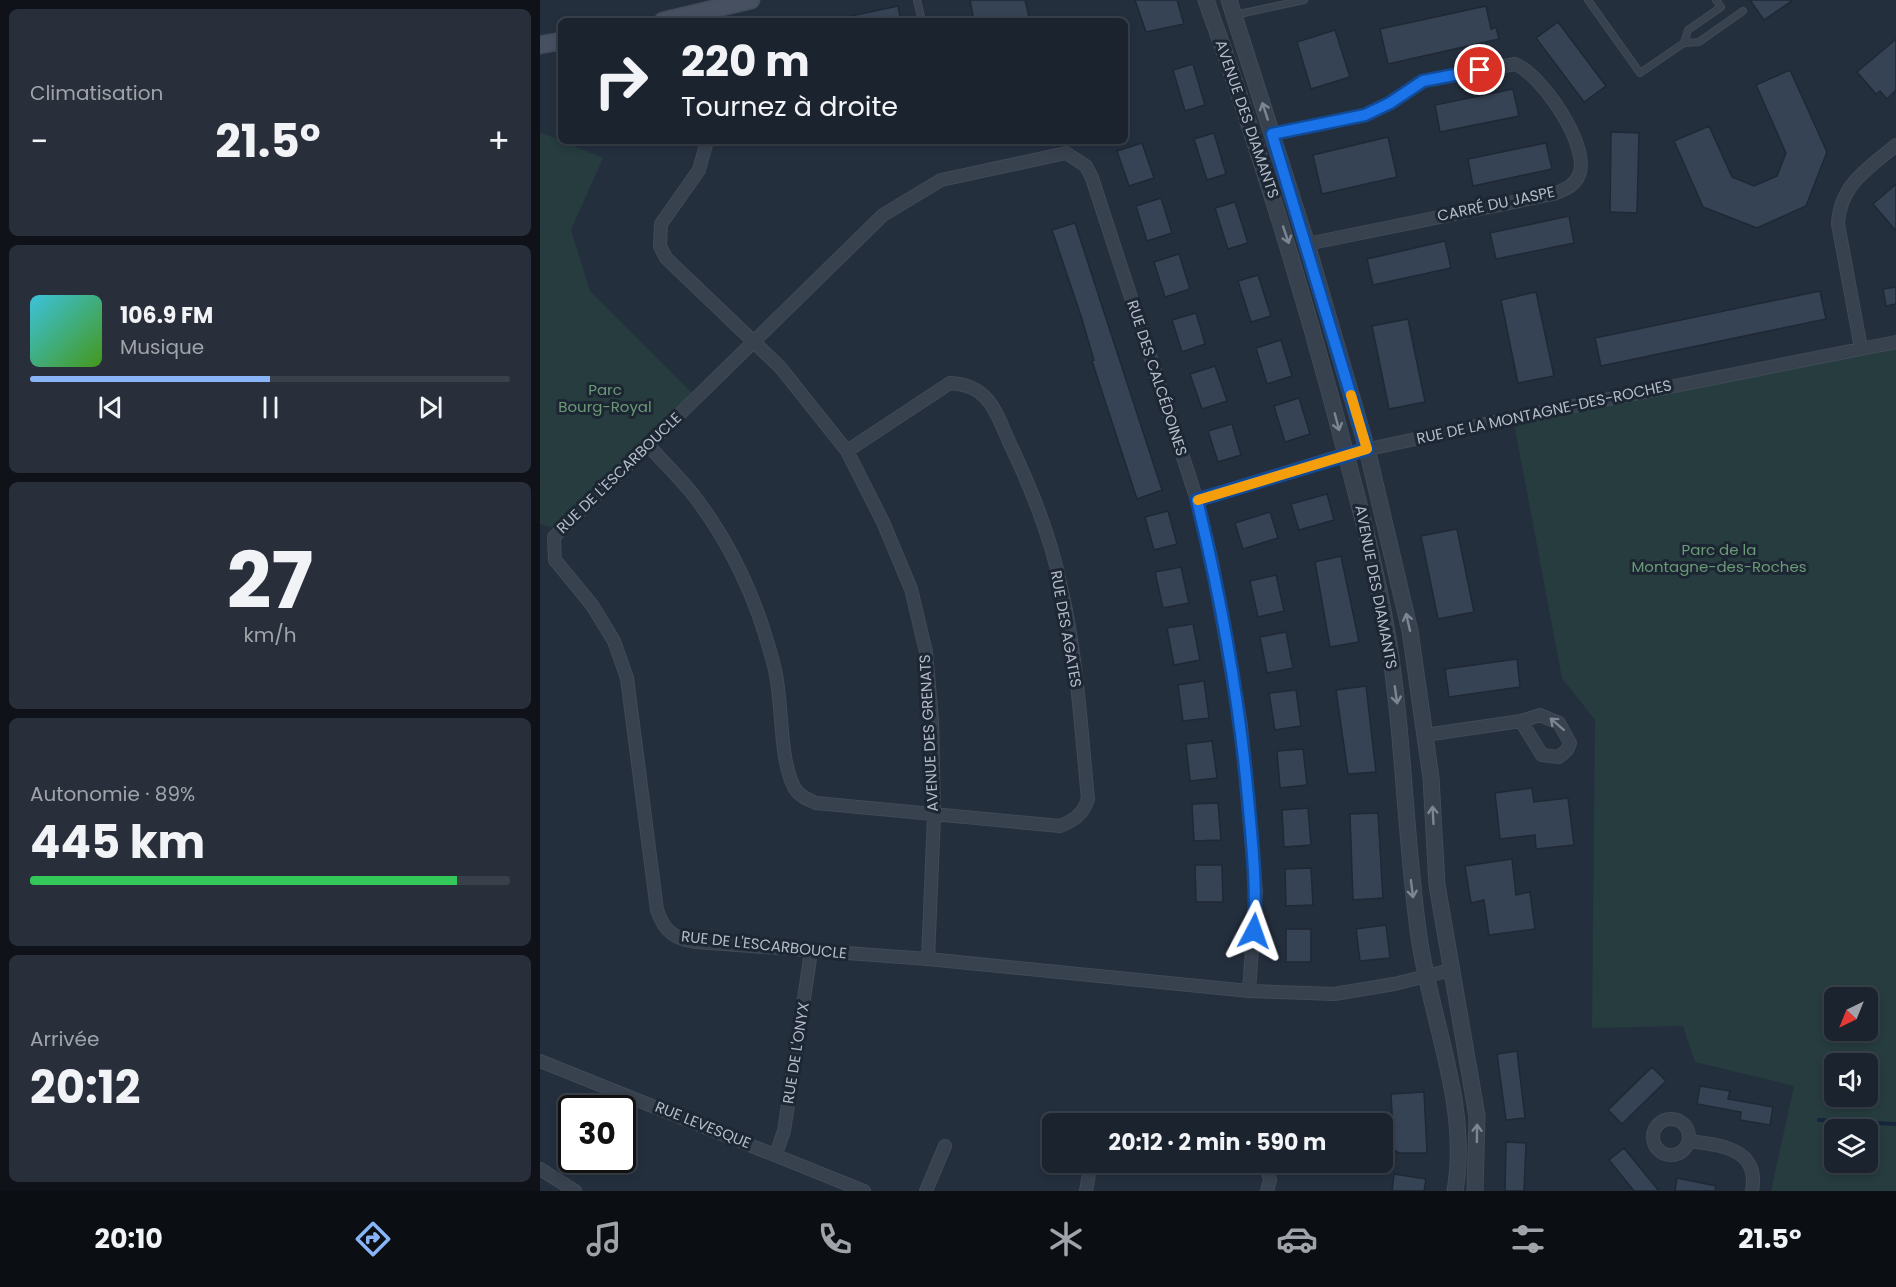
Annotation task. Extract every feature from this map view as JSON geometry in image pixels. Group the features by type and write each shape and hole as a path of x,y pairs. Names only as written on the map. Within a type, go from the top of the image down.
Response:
{"main road":[{"path":"688,18 751,0"},
{"path":"540,45 558,42"}],"street":[{"name":"AVENUE DES DIAMANTS","path":"1206,0 1292,253 1376,576 1389,649 1405,781 1411,885 1425,977 1458,1118 1455,1191"},
{"name":"AVENUE DES DIAMANTS","path":"1229,0 1307,244 1367,449 1410,631 1431,778 1437,885 1477,1116 1475,1191"},
{"name":"CARRÉ DU JASPE","path":"1272,134 1365,115 1390,103 1423,81 1515,64 1525,68 1532,75 1566,118 1579,154 1579,174 1573,184 1553,194 1307,244"},
{"name":"AVENUE DES GRENATS","path":"706,144 699,170 661,224 660,246 666,258 780,367 847,451 883,522 911,589 923,642 932,719 934,815 928,959"},
{"path":"1861,348 1838,225 1839,211 1849,187 1896,145"},
{"name":"RUE DES CALCÉDOINES","path":"753,341 883,215 941,180 1066,153 1086,166 1092,178 1197,500 1212,562 1241,725 1256,891 1249,991"},
{"name":"RUE DE L'ESCARBOUCLE","path":"753,341 649,446 554,537 555,560 592,605 614,641 627,678 657,910 661,924 670,935 683,940 811,952 928,959 1249,991 1334,994 1451,970"},
{"name":"RUE DE LA MONTAGNE-DES-ROCHES","path":"1197,500 1367,449 1896,342"},
{"name":"RUE DES AGATES","path":"847,451 950,383 965,384 978,389 989,401 1031,488 1061,585 1074,654 1088,799 1085,807 1080,816 1060,826 934,815"},
{"path":"649,446 695,497 729,549 758,610 776,672 789,773 795,789 804,798 816,803 934,815"},
{"path":"1425,735 1521,721"},
{"name":"RUE DE L'ONYX","path":"776,1154 784,1131 811,952"},
{"name":"RUE LEVESQUE","path":"540,1061 864,1191"},
{"path":"1689,1142 1719,1145 1746,1158 1751,1168 1752,1191"},
{"path":"926,1191 945,1146"},
{"path":"540,1169 575,1191"},
{"path":"1086,1191 1089,1173"},
{"path":"1267,1191 1270,1180 1268,1173"}],"lane":[{"path":"917,0 921,18"},
{"path":"1234,15 1276,3 1305,0"},
{"path":"1588,0 1640,73 1684,43 1699,42 1743,11"},
{"path":"1684,43 1688,30 1721,7 1716,0"}],"green space":[{"name":"Parc Bourg-Royal","path":"540,132 558,139 558,144 569,144 603,158 571,230 590,291 696,397 559,530 540,524"},
{"name":"Parc de la Montagne-des-Roches","path":"1896,342 1896,1191 1771,1191 1794,1086 1695,1062 1683,1026 1592,1028 1595,720 1562,678 1513,418"}],"building":[{"path":"970,0 1025,0 1029,18 973,18"},
{"path":"1135,0 1177,0 1184,24 1146,32"},
{"path":"1750,0 1793,0 1764,20"},
{"path":"898,6 900,18 851,18 851,16"},
{"path":"1486,6 1491,29 1496,27 1499,39 1388,64 1380,29"},
{"path":"1558,22 1606,86 1584,102 1536,38"},
{"path":"1335,30 1350,77 1311,89 1297,42"},
{"path":"1896,39 1896,90 1887,99 1880,91 1876,94 1857,72"},
{"path":"1193,64 1205,105 1185,111 1173,70"},
{"path":"1790,70 1827,152 1806,206 1757,228 1703,207 1674,141 1709,126 1732,177 1754,186 1777,176 1786,153 1756,85"},
{"path":"1513,89 1519,116 1440,132 1435,105"},
{"path":"1611,132 1639,133 1637,213 1610,212"},
{"path":"1214,133 1226,174 1207,180 1194,139"},
{"path":"1388,137 1397,177 1322,194 1313,155"},
{"path":"1142,143 1154,178 1129,186 1117,151"},
{"path":"1546,143 1552,169 1473,186 1468,159"},
{"path":"1896,184 1896,231 1873,204"},
{"path":"1161,198 1172,233 1147,241 1136,206"},
{"path":"1235,202 1248,243 1228,249 1215,208"},
{"path":"1569,216 1574,243 1496,259 1490,233"},
{"path":"1075,223 1162,490 1137,499 1052,230"},
{"path":"1445,241 1451,268 1373,285 1367,259"},
{"path":"1179,254 1190,289 1165,297 1154,262"},
{"path":"1258,275 1271,316 1251,322 1238,281"},
{"path":"1896,287 1896,304 1886,306 1883,289"},
{"path":"1820,291 1826,319 1601,366 1595,338"},
{"path":"1536,292 1554,376 1518,383 1501,300"},
{"path":"1196,313 1205,344 1182,352 1172,320"},
{"path":"1408,319 1425,402 1389,409 1372,326"},
{"path":"1281,340 1292,376 1267,384 1256,348"},
{"path":"1215,366 1227,401 1202,409 1190,374"},
{"path":"1299,398 1310,434 1285,442 1274,406"},
{"path":"1232,424 1241,455 1218,462 1208,431"},
{"path":"1327,494 1334,520 1299,530 1291,504"},
{"path":"1168,511 1177,544 1154,550 1145,517"},
{"path":"1270,512 1278,538 1243,549 1235,523"},
{"path":"1457,529 1474,612 1438,619 1421,536"},
{"path":"1341,556 1359,642 1330,647 1315,562"},
{"path":"1181,567 1189,603 1163,608 1155,572"},
{"path":"1276,575 1284,611 1258,617 1250,581"},
{"path":"1193,624 1200,660 1174,665 1167,628"},
{"path":"1286,632 1293,668 1267,673 1260,637"},
{"path":"1517,659 1520,687 1449,697 1445,669"},
{"path":"1204,681 1209,718 1183,721 1178,685"},
{"path":"1366,686 1376,772 1348,774 1336,690"},
{"path":"1296,690 1301,726 1275,730 1269,693"},
{"path":"1212,741 1217,778 1190,781 1186,744"},
{"path":"1303,749 1307,785 1280,788 1277,751"},
{"path":"1532,788 1534,802 1568,798 1574,845 1536,849 1535,835 1500,839 1495,793"},
{"path":"1218,803 1221,840 1194,841 1192,804"},
{"path":"1308,808 1311,845 1284,847 1282,810"},
{"path":"1378,813 1383,898 1353,900 1350,814"},
{"path":"1512,859 1516,895 1530,892 1535,929 1489,935 1484,900 1471,903 1465,866"},
{"path":"1195,865 1222,865 1223,902 1196,902"},
{"path":"1311,868 1313,905 1286,906 1285,869"},
{"path":"1386,925 1390,958 1360,961 1356,929"},
{"path":"1286,929 1311,929 1311,962 1286,962"},
{"path":"1517,1051 1525,1118 1506,1120 1497,1054"},
{"path":"1652,1067 1666,1081 1622,1124 1608,1110"},
{"path":"1700,1086 1730,1091 1728,1099 1773,1107 1770,1125 1740,1120 1741,1112 1697,1104"},
{"path":"1424,1092 1427,1153 1399,1153 1394,1150 1391,1094"},
{"path":"1506,1142 1526,1143 1524,1191 1505,1191"},
{"path":"1624,1148 1659,1191 1634,1191 1609,1160"},
{"path":"1394,1174 1426,1179 1424,1191 1392,1191"},
{"path":"1677,1178 1716,1186 1715,1191 1675,1191"}],"waterway":[{"path":"1819,1120 1896,1124"}],"slow traffic":[{"path":"1198,500 1367,449 1351,395"}],"route":[{"path":"1254,931 1256,891 1241,725 1230,654 1197,500 1367,449 1272,134 1365,115 1390,103 1423,81 1480,70"}]}
